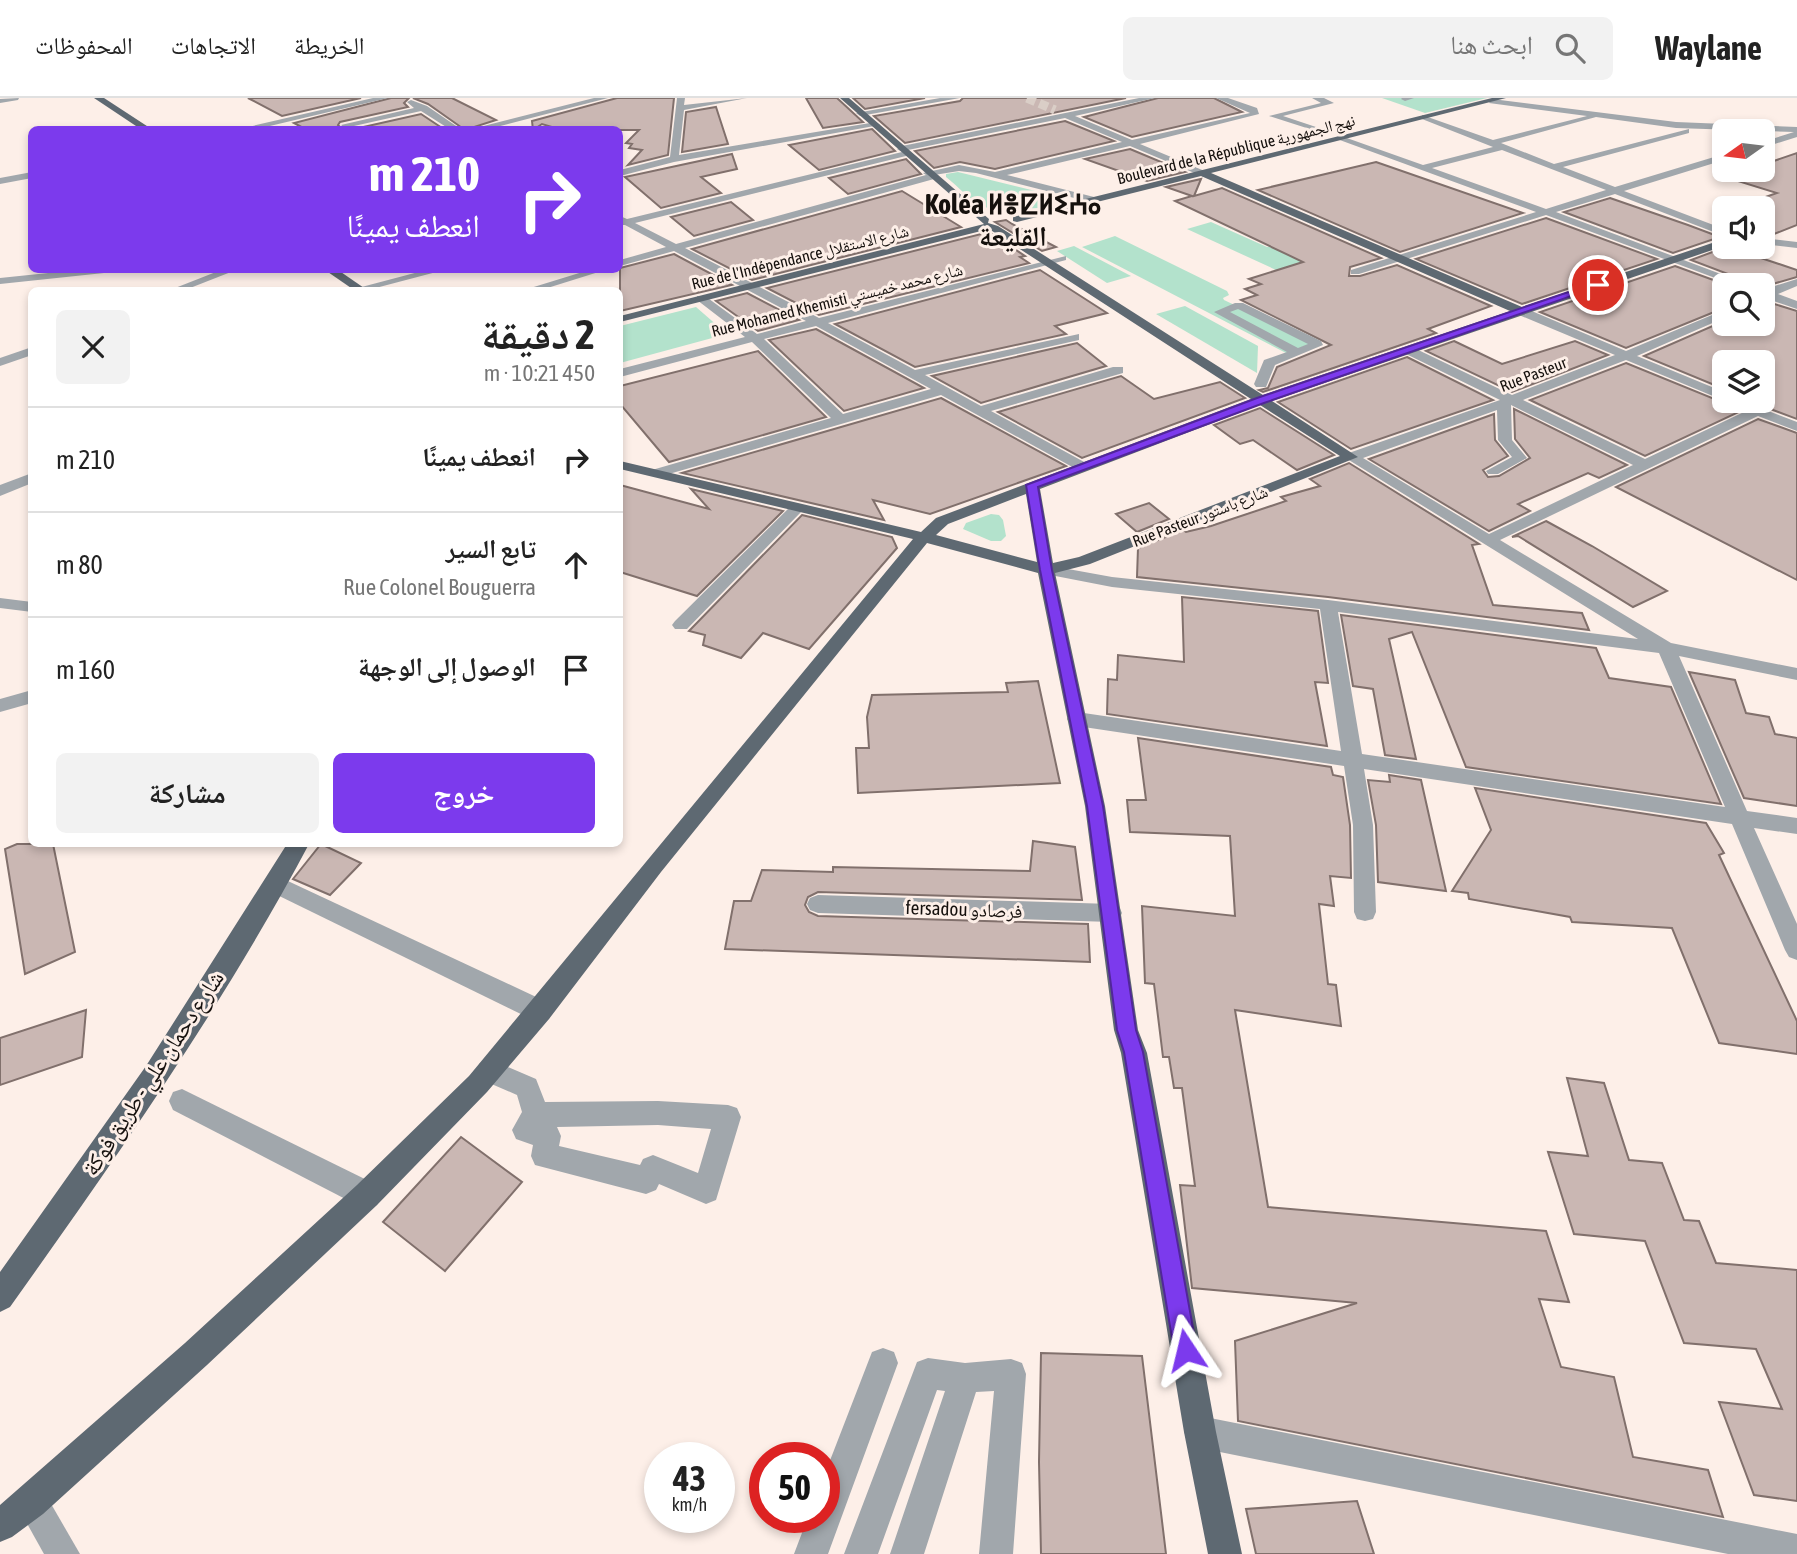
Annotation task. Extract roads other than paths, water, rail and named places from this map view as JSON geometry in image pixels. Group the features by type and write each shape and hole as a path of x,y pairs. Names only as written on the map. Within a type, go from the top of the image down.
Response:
{"main road":[{"path":"98,98 143,126"},
{"path":"844,98 929,175 1279,394"},
{"name":"Boulevard de la République نهج الجمهورية","path":"1001,222 1204,174 1497,99"},
{"path":"1204,174 1523,312"},
{"path":"1001,222 1045,263 1351,457"},
{"name":"Rue de l'Indépendance شارع الاستقلال","path":"623,318 1001,222"},
{"path":"0,1525 32,1503 367,1195 489,1071 923,537 942,521 1080,466 1261,400 1712,246"},
{"path":"335,273 356,287"},
{"name":"Rue Pasteur شارع باستور","path":"1046,570 1084,561 1351,457"},
{"path":"623,466 796,509 923,537 1046,570"},
{"path":"1032,485 1046,570 1095,806 1126,1030 1133,1052 1200,1432 1225,1554"},
{"name":"شارع دحمان علي - طريق فوكة","path":"0,1297 70,1200 145,1088 296,847"}],"street":[{"path":"0,102 15,98"},
{"path":"257,126 384,98"},
{"path":"403,98 452,126"},
{"path":"488,126 604,98"},
{"path":"674,159 680,103 743,98"},
{"path":"860,113 956,98"},
{"path":"623,221 1060,112 1151,98"},
{"path":"995,175 1255,114 1254,110 1220,98"},
{"path":"1316,98 1329,103 1273,116 1316,130"},
{"path":"1497,99 1701,127 1797,132"},
{"path":"540,103 540,107 550,111"},
{"path":"1081,103 1093,109"},
{"path":"345,125 424,108"},
{"path":"1060,112 1204,174"},
{"path":"1422,168 1605,114"},
{"path":"1425,117 1712,228"},
{"path":"623,170 876,125"},
{"path":"1553,167 1701,127"},
{"path":"1775,140 1797,132"},
{"path":"1341,139 1712,273"},
{"path":"1355,272 1712,161"},
{"path":"623,262 929,175 968,169 1094,200"},
{"path":"0,181 28,176"},
{"path":"623,222 817,321 1080,466"},
{"path":"1775,242 1797,245"},
{"name":"Rue Mohamed Khemisti شارع محمد خميستي","path":"623,372 1062,258"},
{"path":"0,281 76,273"},
{"path":"184,287 222,273"},
{"path":"372,287 426,273"},
{"path":"540,287 589,273"},
{"path":"1775,291 1797,282"},
{"path":"701,298 755,338 841,420"},
{"path":"1775,298 1797,305"},
{"path":"1261,384 1269,363 1317,344 1239,305 1220,312 1296,352"},
{"path":"1523,312 1712,392"},
{"name":"Rue Pasteur","path":"1351,457 1508,403 1629,356 1712,319"},
{"path":"913,373 1075,337"},
{"path":"1408,350 1508,403 1645,465"},
{"path":"0,362 28,352"},
{"path":"980,410 1118,370"},
{"path":"657,473 942,390"},
{"path":"1493,471 1520,458 1506,443 1503,434 1508,403"},
{"path":"1489,540 1754,413"},
{"path":"1763,413 1797,427"},
{"path":"1351,457 1666,648 1797,950"},
{"path":"0,491 28,479"},
{"path":"681,625 796,509"},
{"path":"1046,570 1112,582 1328,605 1666,648 1797,674"},
{"path":"0,603 28,606"},
{"path":"1328,605 1363,825 1365,912"},
{"path":"0,706 28,697"},
{"path":"1077,719 1797,826"},
{"path":"275,884 540,1011"},
{"name":"fersadou فرصادو","path":"818,904 1111,913"},
{"path":"489,1071 527,1087 536,1115"},
{"path":"182,1101 367,1195"},
{"path":"658,1113 728,1117 706,1190 653,1168 646,1180 544,1156 548,1136 525,1130 536,1115 658,1113"},
{"path":"811,1554 883,1363"},
{"path":"861,1554 928,1373 965,1378 1011,1374 996,1554"},
{"path":"907,1554 965,1378"},
{"path":"1200,1432 1797,1551"},
{"path":"32,1503 63,1554"}],"tunnel":[{"path":"1027,98 1055,110"}],"district":[{"name":"Koléa ⵍⴻⵇⵍⵉⵄⴰ القليعة","path":"1013,220"}]}
